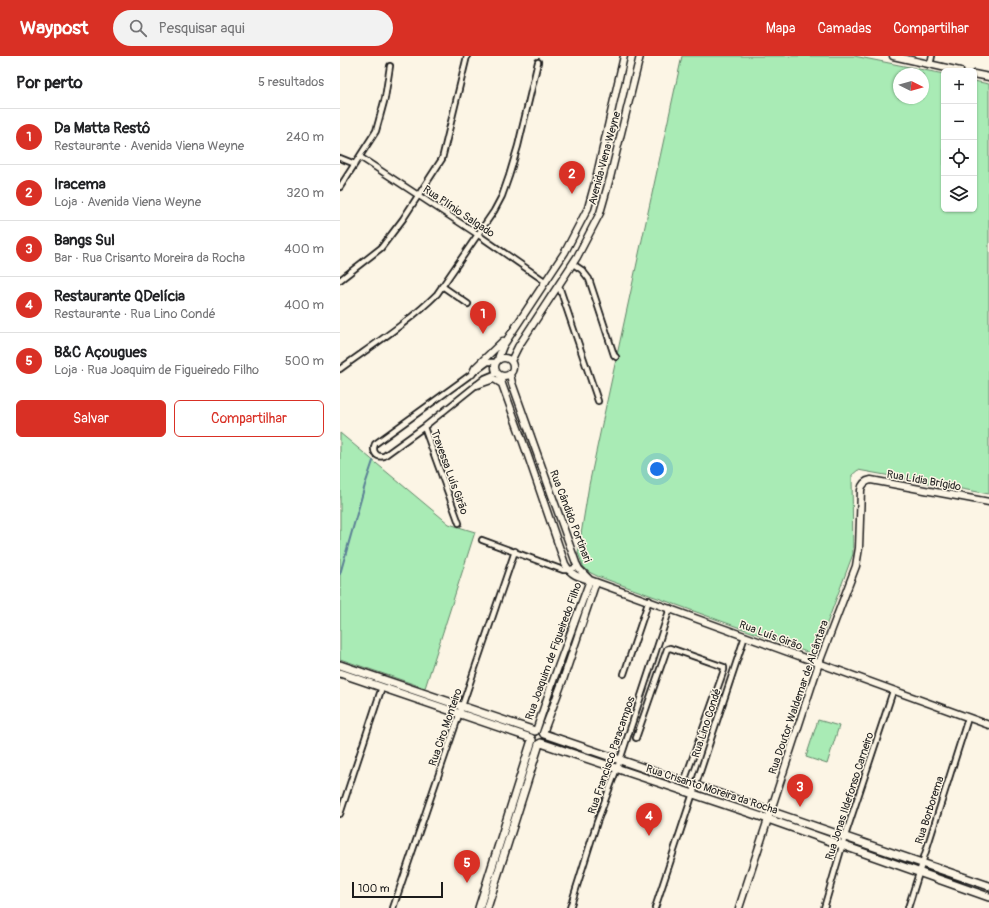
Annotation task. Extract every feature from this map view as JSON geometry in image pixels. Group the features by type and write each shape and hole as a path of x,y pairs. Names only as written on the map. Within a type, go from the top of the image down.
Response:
{"main road":[{"name":"Rua Crisanto Moreira da Rocha","path":"340,665 459,714 532,739"},
{"name":"Rua Crisanto Moreira da Rocha","path":"340,674 383,684 462,706 989,886"},
{"path":"479,908 507,832 540,743 544,739 540,732 532,734 532,739 507,832 487,908"},
{"path":"532,739 535,743 540,743"},
{"name":"Rua Crisanto Moreira da Rocha","path":"540,743 842,844 989,897"}],"street":[{"path":"340,280 381,248 403,219 442,159 467,56"},
{"name":"Avenida Viena Weyne","path":"497,361 501,350 567,250 588,208 596,183 624,56"},
{"name":"Avenida Viena Weyne","path":"511,361 518,346 573,264 600,213 640,56"},
{"path":"893,56 945,68"},
{"path":"930,65 932,56"},
{"path":"340,369 374,345 427,304 437,294 494,211 509,176 538,62"},
{"path":"340,187 376,131 383,105 390,66"},
{"path":"977,75 989,77"},
{"name":"Rua Plínio Salgado","path":"360,157 419,195 546,282"},
{"path":"340,158 355,164"},
{"path":"575,234 579,239 588,238"},
{"path":"567,250 574,252 577,257"},
{"path":"573,264 582,270 589,279 614,355 616,357"},
{"path":"442,286 468,304"},
{"path":"559,286 598,402"},
{"path":"472,374 476,368 508,339"},
{"path":"505,358 511,361 513,368 510,374 507,376 499,374 485,378 424,427 384,456 378,456 375,454 375,444 488,362 505,358"},
{"path":"497,361 495,366 499,374"},
{"name":"Rua Cândido Portinari","path":"499,374 565,564 568,570 577,577 593,581"},
{"name":"Rua Cândido Portinari","path":"510,374 578,567 593,581"},
{"path":"477,385 494,379 502,384"},
{"name":"Travessa Luís Girão","path":"424,427 459,523"},
{"path":"528,456 537,453"},
{"name":"Rua Lídia Brígido","path":"861,490 864,482 871,480 989,502"},
{"name":"Rua Doutor Waldemar de Alcântara","path":"739,908 818,663 856,566 859,548 861,490"},
{"path":"482,540 563,570 578,567"},
{"name":"Rua Ciro Monteiro","path":"393,908 515,551"},
{"name":"Rua Luís Girão","path":"593,581 649,600 893,691 989,725"},
{"name":"Rua Joaquim de Figueiredo Filho","path":"540,732 563,680 593,581"},
{"path":"624,674 649,600"},
{"name":"Rua Francisco Paracampos","path":"570,908 597,822 617,769 670,608"},
{"name":"Rua Lino Condé","path":"655,908 745,636"},
{"path":"636,738 667,649 670,648 724,667 684,782"},
{"path":"340,814 383,684"},
{"name":"Rua Jonas Ildefonso Carneiro","path":"824,908 842,844 893,691"},
{"name":"Rua Borborema","path":"908,908 968,718"}],"green space":[{"path":"682,56 854,56 914,68 893,68 893,104 929,104 929,71 941,73 941,212 977,212 977,82 989,84 989,494 858,470 852,475 853,554 817,650 812,654 589,572 583,566 578,553 589,485"},
{"path":"340,433 449,524 475,532 425,688 340,659"},
{"path":"818,720 839,726 827,764 806,757"}],"waterway":[{"path":"340,574 373,461"}],"place":[{"name":"Iracema","path":"572,194"},
{"name":"Da Matta Restô","path":"483,334"},
{"name":"Bangs Sul","path":"800,807"},
{"name":"Restaurante QDelícia","path":"649,836"},
{"name":"B&C Açougues","path":"467,883"}]}
